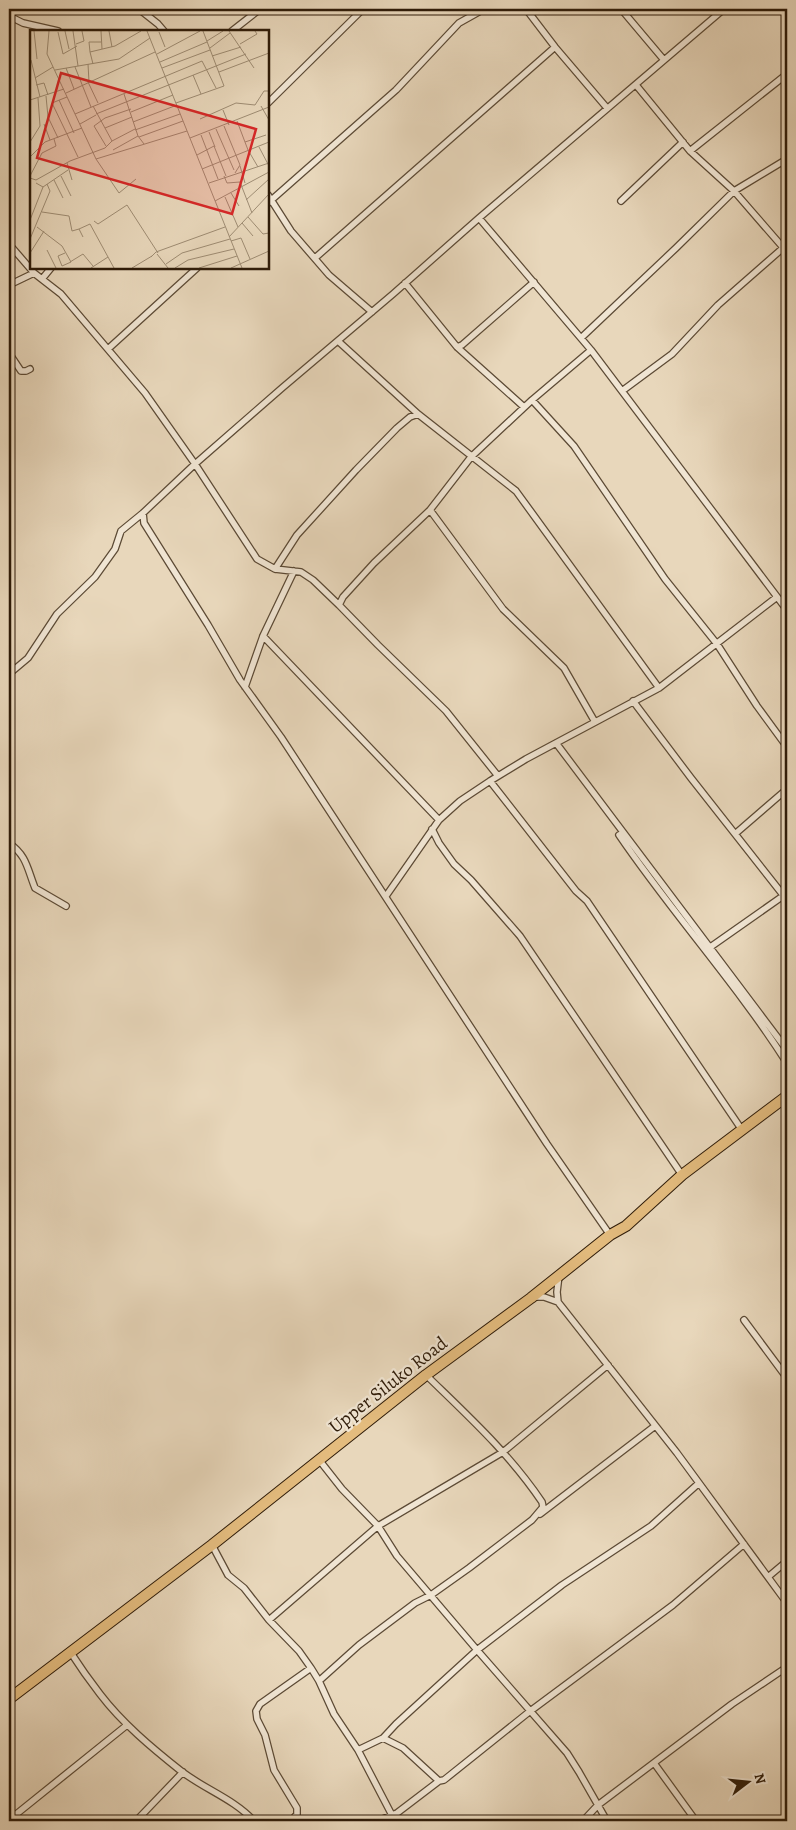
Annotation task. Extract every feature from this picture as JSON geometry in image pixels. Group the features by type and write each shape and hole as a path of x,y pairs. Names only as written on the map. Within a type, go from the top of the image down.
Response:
{"main road":[{"name":"Upper Siluko Road","path":"9,1699 212,1545 426,1375 531,1298 610,1235 626,1226 682,1175 787,1096"}],"street":[{"path":"139,9 163,30"},
{"path":"233,30 260,9"},
{"path":"269,102 363,9"},
{"path":"372,312 329,275 291,231 269,200 396,90 459,24 484,9"},
{"path":"526,9 555,47 607,108"},
{"path":"621,9 664,60"},
{"path":"9,674 28,658 57,614 95,577 115,549 121,531 143,514 195,464 479,218 724,9"},
{"path":"9,16 23,23 54,30"},
{"path":"315,258 555,47"},
{"path":"690,150 787,74"},
{"path":"622,391 672,354 718,305 785,250 734,191 690,150 636,85"},
{"path":"621,202 683,142"},
{"path":"580,338 734,191 787,159"},
{"path":"479,218 591,350 787,610"},
{"path":"9,244 30,268"},
{"path":"31,269 61,294 145,393 195,464 257,559 275,569 301,572 313,580 446,711 498,776"},
{"path":"42,279 50,269"},
{"path":"108,349 196,269"},
{"path":"9,285 34,273"},
{"path":"457,347 534,282"},
{"path":"405,283 457,347 524,407"},
{"path":"338,341 418,414 516,491 659,688"},
{"path":"339,605 343,597 374,563 430,510 471,457 524,407 591,350"},
{"path":"9,353 21,371 26,372 30,369"},
{"path":"532,400 574,446 665,579 717,644 757,706 787,747"},
{"path":"275,569 297,535 356,470 397,428 410,417 418,414"},
{"path":"430,510 503,609 564,668 595,722"},
{"path":"143,514 144,523 245,687 281,736 547,1144 610,1235"},
{"path":"245,687 263,636 294,571"},
{"path":"386,896 439,820 460,801 498,776 556,743 659,688 777,597"},
{"path":"263,636 439,820"},
{"path":"633,701 785,898 709,950"},
{"path":"556,743 709,950 787,1062"},
{"path":"490,781 563,875 586,901 742,1130"},
{"path":"735,834 787,789"},
{"path":"432,829 439,843 454,864 471,880 520,936 682,1175"},
{"path":"619,835 646,874 709,950 787,1050"},
{"path":"9,843 19,851 28,865 35,888 66,906"},
{"path":"558,1302 557,1292 560,1275"},
{"path":"531,1298 544,1297 558,1302 699,1483 787,1603"},
{"path":"744,1320 787,1378"},
{"path":"269,1620 378,1526 503,1452 608,1365"},
{"path":"426,1375 518,1468 542,1502 543,1507 532,1520"},
{"path":"319,1681 359,1644 415,1603 431,1595 469,1568 655,1426"},
{"path":"320,1460 342,1489 378,1526 397,1556 529,1712 567,1753 607,1821"},
{"path":"358,1750 383,1738 477,1650 562,1586 651,1526 699,1483"},
{"path":"378,1821 397,1813 439,1781 444,1780 529,1712 673,1605 744,1544"},
{"path":"212,1545 225,1571 244,1588 269,1620 299,1651 311,1668 334,1714 358,1750 395,1821"},
{"path":"768,1577 787,1561"},
{"path":"70,1653 101,1695 127,1725 183,1772 222,1796 254,1821"},
{"path":"583,1821 598,1805 732,1704 787,1667"},
{"path":"291,1821 297,1814 297,1808 274,1770 256,1712 260,1704 311,1668"},
{"path":"9,1820 127,1725"},
{"path":"383,1738 403,1748 439,1781"},
{"path":"654,1763 696,1821"},
{"path":"136,1821 183,1772"}]}
